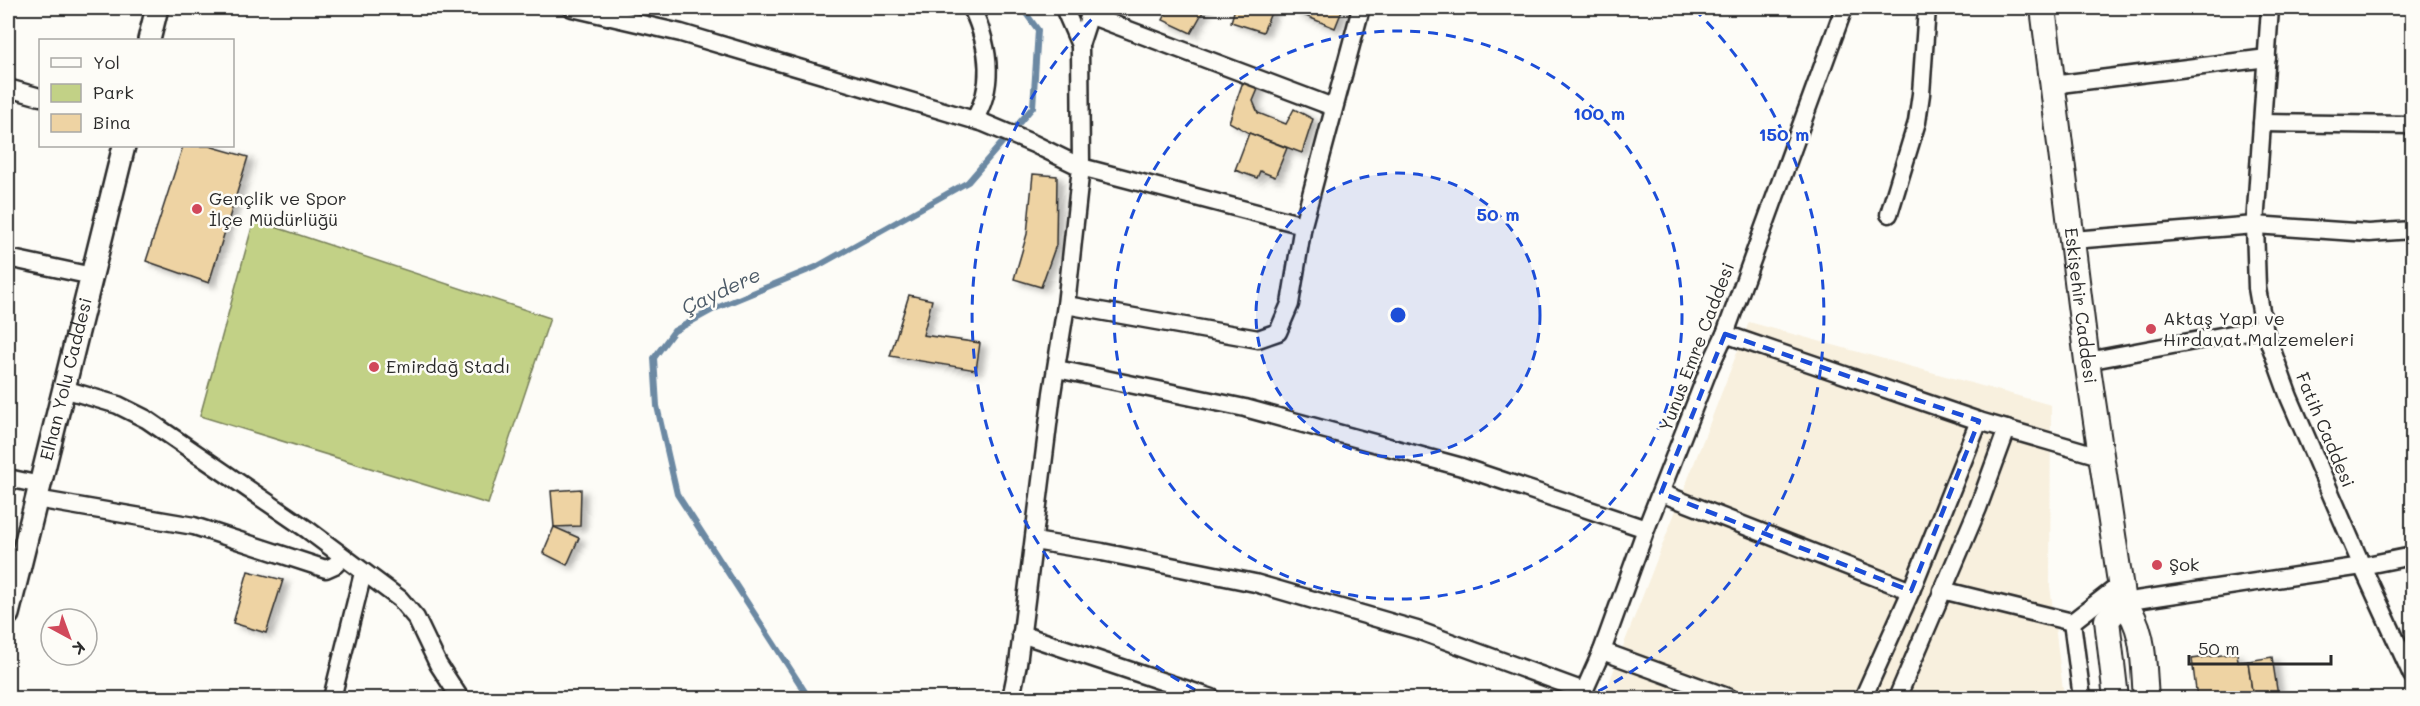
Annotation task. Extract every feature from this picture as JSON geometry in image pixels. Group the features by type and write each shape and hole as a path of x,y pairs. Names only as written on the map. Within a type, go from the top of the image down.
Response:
{"main road":[{"name":"Eskişehir Caddesi","path":"2043,8 2087,361 2122,593 2140,632 2146,699"},
{"path":"2116,699 2107,620 2122,593"}],"street":[{"path":"150,39 157,8"},
{"path":"572,8 599,11 681,33 979,122 1034,144 1081,167 1303,225"},
{"path":"972,8 983,36 989,70 988,89 979,122"},
{"path":"1064,8 1080,45"},
{"path":"1066,305 1258,339 1278,332 1290,304 1303,225 1361,8"},
{"name":"Yunus Emre Caddesi","path":"1582,695 1602,651 1646,529 1710,366 1725,334 1844,8"},
{"path":"1889,214 1917,122 1927,8"},
{"name":"Fatih Caddesi","path":"2270,8 2255,225 2257,288 2264,328 2289,398 2412,675"},
{"path":"1011,699 1018,664 1066,305 1081,167 1080,45 1091,11 1333,106"},
{"path":"2052,85 2267,58"},
{"path":"8,88 39,97"},
{"path":"2262,123 2412,125"},
{"name":"Elhan Yolu Caddesi","path":"8,614 124,147"},
{"path":"2073,240 2255,225 2369,233 2412,230"},
{"path":"8,258 92,276"},
{"path":"2087,361 2264,328"},
{"path":"1725,334 1979,421 2103,457"},
{"path":"1057,369 1245,408 1462,466 1646,529"},
{"path":"64,389 118,405 146,419 308,530 400,599 416,618 438,664 460,699"},
{"path":"1863,699 1911,591 1979,421"},
{"path":"1897,699 1978,508 2007,429"},
{"path":"8,478 38,492 194,526 326,569 335,565 343,557"},
{"path":"1661,493 1911,591"},
{"path":"1034,541 1102,552 1255,583 1417,630 1582,695"},
{"path":"1942,590 2072,622 2122,593 2362,566 2412,556"},
{"path":"332,699 363,573"},
{"path":"2072,622 2082,699"},
{"path":"1021,634 1212,699"},
{"path":"1602,651 1730,699"}],"highlighted area":[{"path":"1725,334 1979,421 1911,591 1661,493"}],"shaded area":[{"path":"1749,322 2051,405 2050,586 2064,698 1603,698"}],"green space":[{"name":"Emirdağ Stadı","path":"254,220 550,318 488,504 200,416"}],"building":[{"path":"1169,8 1205,8 1191,33 1163,20"},
{"path":"1235,8 1273,8 1263,32 1231,22"},
{"path":"1297,8 1343,8 1335,28 1296,12"},
{"path":"1245,76 1261,82 1253,101 1258,113 1286,124 1294,109 1313,119 1302,153 1249,133 1229,122"},
{"path":"1249,133 1287,148 1275,177 1260,171 1257,178 1235,170"},
{"name":"Gençlik ve Spor İlçe Müdürlüğü","path":"183,147 213,147 248,157 209,283 146,261"},
{"path":"1033,174 1057,176 1056,245 1041,287 1014,279 1027,234"},
{"path":"909,295 932,300 923,335 980,343 976,370 890,356"},
{"path":"581,489 580,526 554,527 551,491"},
{"path":"554,527 579,538 567,565 543,553"},
{"path":"248,571 283,580 266,633 233,623"},
{"path":"2237,653 2238,662 2248,661 2253,698 2197,698 2192,659"},
{"path":"2272,657 2278,696 2253,698 2248,661"}],"waterway":[{"name":"Çaydere","path":"809,698 677,494 657,406 654,358 674,331 714,309 816,267 968,182 1033,107 1038,30 1022,8"}],"place":[{"name":"Gençlik ve Spor İlçe Müdürlüğü","path":"197,209"},
{"name":"Aktaş Yapı ve Hırdavat Malzemeleri","path":"2151,329"},
{"name":"Emirdağ Stadı","path":"374,367"},
{"name":"Şok","path":"2157,565"}]}
